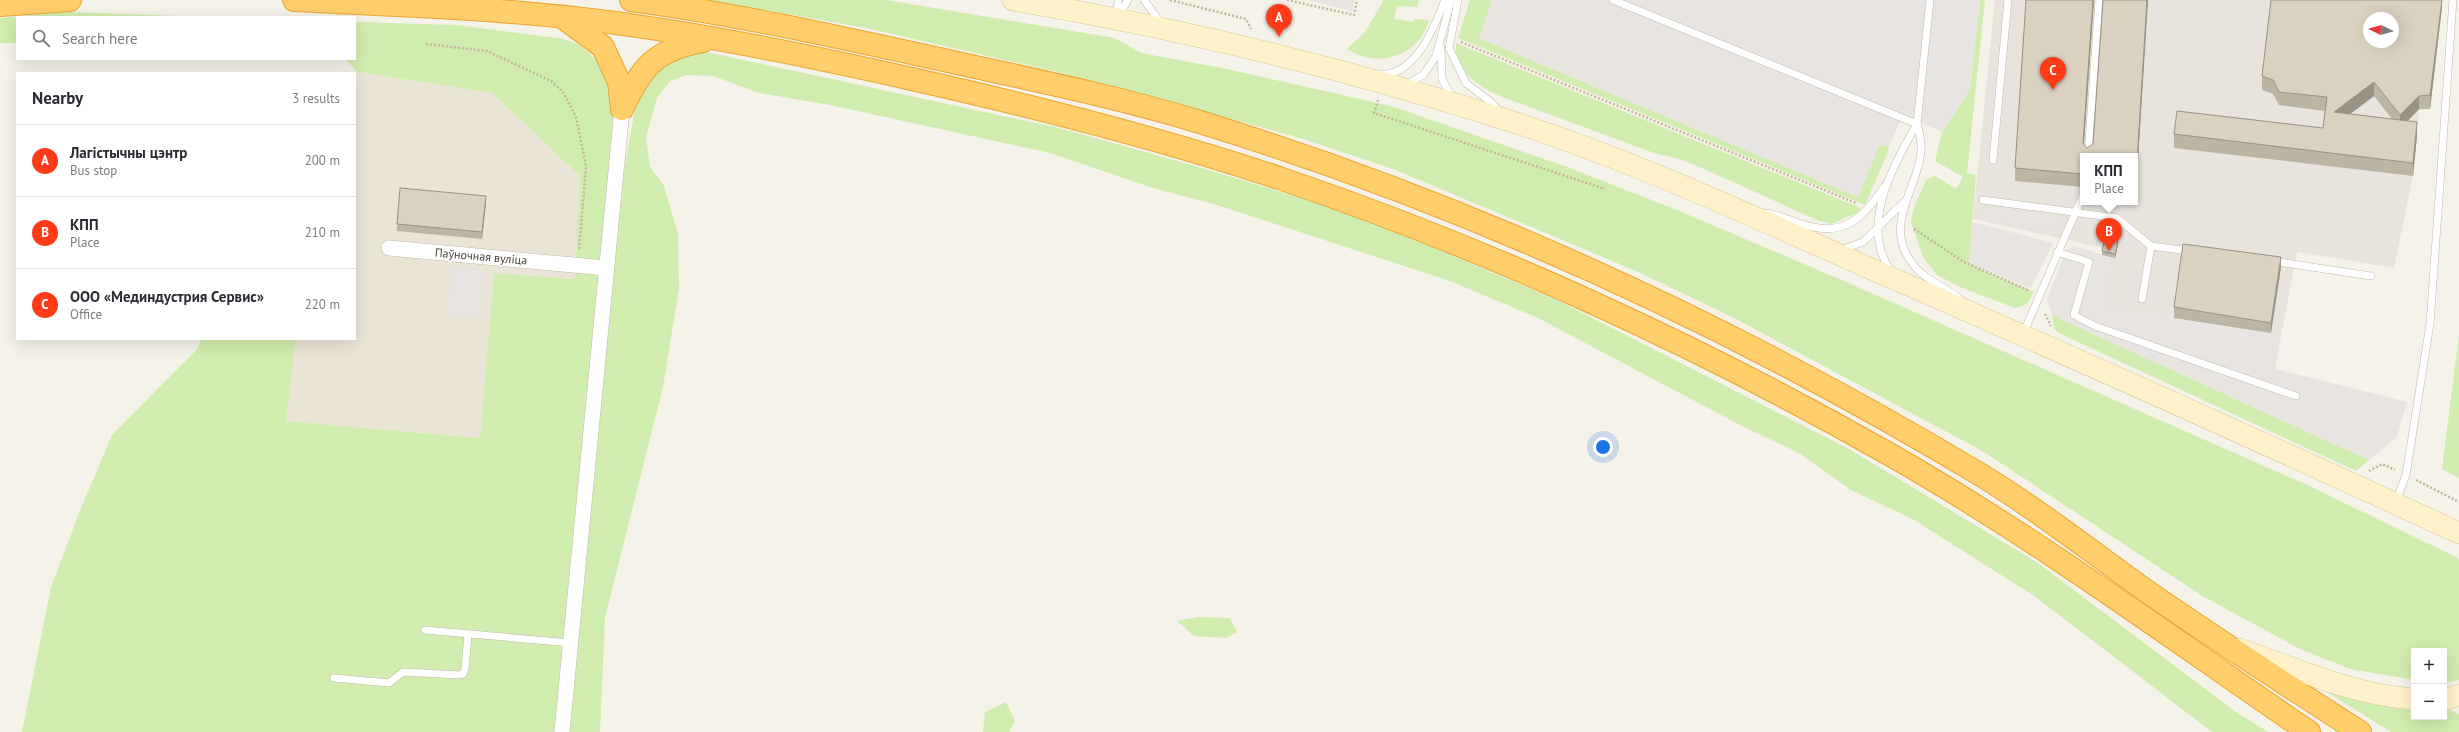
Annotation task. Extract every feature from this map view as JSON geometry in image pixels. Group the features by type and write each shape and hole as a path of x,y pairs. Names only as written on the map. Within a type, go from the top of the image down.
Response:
{"highway":[{"path":"0,5 70,0"},
{"path":"294,0 562,17 640,26 810,56 1047,110 1143,136 1283,180 1420,230 1508,266 1714,360 1890,454 1983,510 2309,732"},
{"path":"631,0 746,17 1110,98 1197,121 1383,184 1500,231 1681,312 1903,430 1986,478 2217,641 2360,732"},
{"path":"562,17 603,47 619,82 622,109"},
{"path":"622,109 636,79 657,57 678,46 713,39"}],"main road":[{"path":"1014,0 1121,6 1165,28 1245,46 1340,71 1460,106 1507,120 1643,169 1973,313 2459,533"},
{"path":"2217,641 2345,686 2398,698 2411,699"}],"street":[{"path":"562,732 622,109"},
{"name":"Паўночная вуліца","path":"389,248 606,268"}],"lane":[{"path":"1144,0 1165,28"},
{"path":"1340,71 1385,75 1415,58 1434,30 1445,0"},
{"path":"1451,0 1440,54 1442,80 1447,92 1460,106"},
{"path":"1458,0 1449,48 1452,57 1466,84 1492,103 1507,120"},
{"path":"1613,0 1917,124"},
{"path":"1748,215 1762,212 1782,215 1812,227 1828,230 1852,223 1870,209 1891,176 1917,124 1930,0"},
{"path":"1993,160 2008,0"},
{"path":"2088,153 2099,0"},
{"path":"2395,503 2406,475 2430,324 2453,0"},
{"path":"1402,89 1424,74 1431,66 1445,27"},
{"path":"1917,124 1922,142 1921,152 1905,201 1900,236 1904,249 1915,267 1925,276 1954,293 1973,313"},
{"path":"1891,176 1879,212 1878,230 1884,262 1898,281"},
{"path":"1983,200 2076,211 2117,218 2151,246 2196,251"},
{"path":"1829,250 1846,250 1863,242 1878,230 1905,201"},
{"path":"2023,336 2057,252 2080,202"},
{"path":"2142,299 2151,246"},
{"path":"2057,252 2089,262 2074,315 2095,326 2296,396"},
{"path":"2264,260 2371,276"},
{"path":"425,630 571,643"},
{"path":"334,678 389,683 402,672 463,674 465,669 468,634"}],"path":[{"path":"1170,0 1246,19 1250,29 1258,31"},
{"path":"1287,0 1354,15 1357,0"},
{"path":"1458,40 1870,209"},
{"path":"426,44 487,51 551,81 563,92 576,117 586,166 576,265"},
{"path":"1378,99 1374,113 1605,189"},
{"path":"1914,229 1964,262 2040,294 2049,324 2055,330"},
{"path":"2362,474 2382,464 2459,502"}],"shaded area":[{"path":"1308,0 1354,0 1352,11"},
{"path":"1492,0 1980,0 1970,89 1942,132 1903,115 1889,146 1879,146 1858,197 1479,38"},
{"path":"1995,0 2432,0 2430,109 2419,110 2413,176 2394,268 2297,252 2281,336 2174,318 2101,309 2110,257 2102,255 2103,248 1973,219"},
{"path":"356,72 492,93 580,176 575,279 494,273 480,438 286,421 296,340 356,340"},
{"path":"1984,206 2058,217 2054,231 1981,217"},
{"path":"1972,222 2053,243 2031,288 1969,264"},
{"path":"2075,246 2110,257 2101,309 2174,318 2281,336 2275,369 2407,402 2397,437 2369,460 2052,315 2047,300 2066,250"},
{"path":"452,268 483,271 479,317 448,314"}],"green space":[{"path":"709,0 886,0 1115,38 1141,53 1227,69 1391,106 1570,168 1677,210 1844,281 2305,484 2454,556 2459,560 2459,680 2447,682 2447,648 2411,648 2411,679 2350,669 2300,649 2204,597 1984,452 1734,318 1636,271 1393,169 1300,138 1062,73 866,28"},
{"path":"1384,0 1419,0 1417,7 1397,6 1394,19 1414,22 1414,19 1429,20 1424,33 1407,51 1396,56 1371,58 1359,55 1347,49 1365,32"},
{"path":"1470,0 1492,0 1479,38 1858,197 1879,146 1889,146 1888,152 1865,205 1458,38"},
{"path":"1980,0 1985,0 1967,173 1976,175 1969,264 2034,292 2027,304 2015,308 1960,287 1937,275 1923,257 1911,222 1913,210 1926,180 1935,176 1956,189 1963,177 1935,161 1942,132 1970,89"},
{"path":"69,12 178,16 23,16"},
{"path":"16,17 16,43 0,43 0,18"},
{"path":"356,22 457,25 564,39 580,45 607,70 622,109 607,264 639,87 654,68 688,48 1059,128 1192,165 1357,215 1559,301 1849,449 2038,563 2236,712 2268,732 2212,732 2033,595 1914,520 1851,490 1799,453 1744,427 1538,318 1450,281 1214,204 1153,188 1050,153 830,105 759,93 713,76 687,75 670,81 657,98 646,137 650,167 664,186 678,234 679,288 663,387 605,618 600,732 22,732 51,587 81,508 112,435 197,349 201,340 296,340 286,421 480,438 494,273 575,279 580,176 492,93 357,72 347,60 356,60"},
{"path":"1456,43 1861,208 1857,213 1831,224 1817,220 1680,159 1654,153 1502,97 1477,83 1464,70 1456,53"},
{"path":"2052,315 2369,460 2356,471 2063,335 2055,330"},
{"path":"2459,335 2459,478 2442,469"},
{"path":"1198,617 1230,618 1237,632 1226,638 1194,636 1177,621"},
{"path":"2317,682 2411,703 2411,720 2447,720 2447,709 2459,714 2459,732 2391,732 2330,694"},
{"path":"1006,702 1015,721 1009,732 983,732 985,712"}],"building":[{"path":"2026,0 2093,0 2083,143 2087,148 2093,144 2103,0 2147,0 2138,153 2080,153 2080,174 2015,168"},
{"path":"2271,0 2442,0 2430,95 2419,96 2400,115 2374,82 2334,112 2417,122 2413,163 2174,134 2177,111 2323,128 2327,97 2279,92 2273,80 2262,76"},
{"path":"400,188 486,196 482,232 397,224"},
{"path":"2105,238 2118,241 2115,254 2102,251"},
{"path":"2183,244 2281,257 2271,323 2174,307"}],"place":[{"name":"Лагістычны цэнтр","path":"1279,37"},
{"name":"ООО «Мединдустрия Сервис»","path":"2053,90"},
{"name":"КПП","path":"2109,251"}]}
